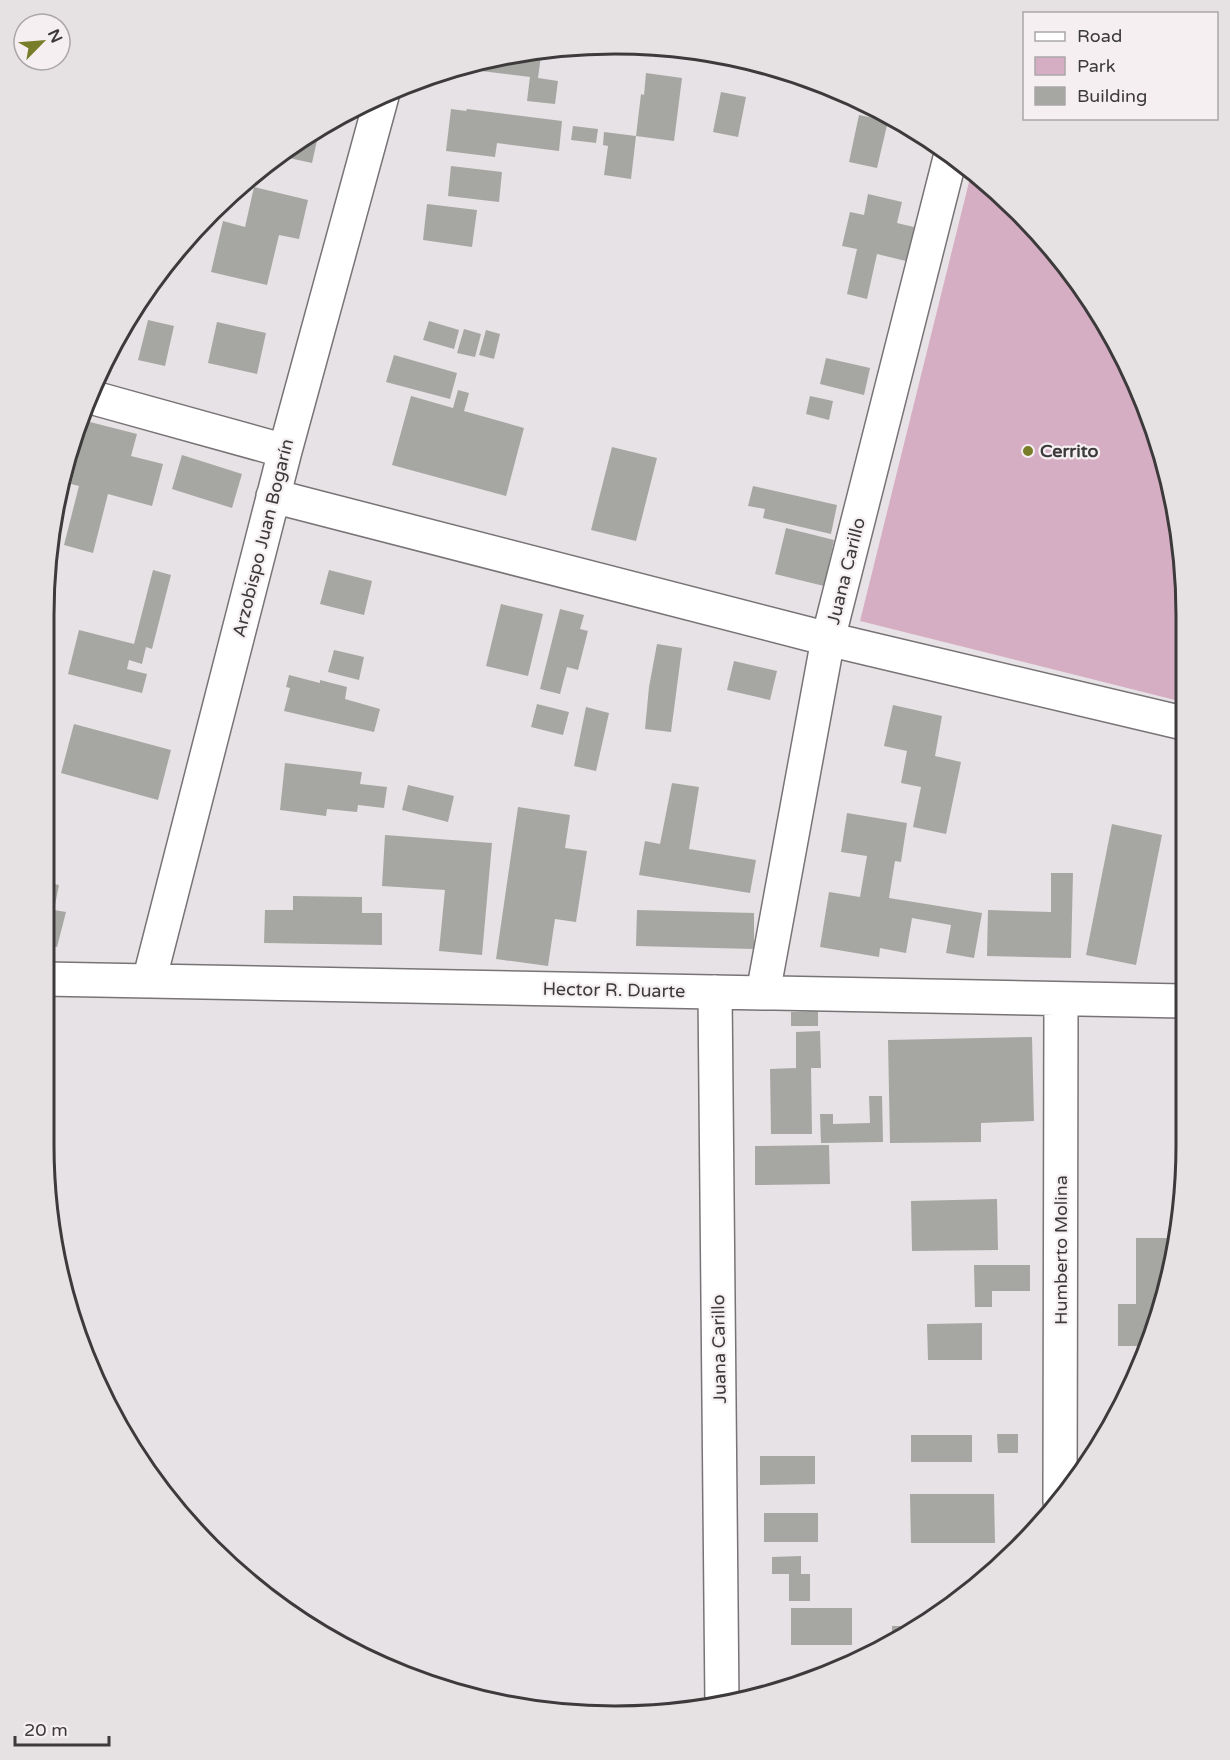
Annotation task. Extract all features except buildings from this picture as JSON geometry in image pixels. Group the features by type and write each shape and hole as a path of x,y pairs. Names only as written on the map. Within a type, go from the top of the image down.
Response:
{"street":[{"name":"Arzobispo Juan Bogarín","path":"149,981 273,496 378,107"},
{"name":"Juana Carillo","path":"763,993 828,639 948,164"},
{"path":"97,399 285,451"},
{"path":"273,496 828,639 1176,721"},
{"name":"Hector R. Duarte","path":"54,979 1176,1001"},
{"name":"Juana Carillo","path":"715,992 723,1695"},
{"name":"Humberto Molina","path":"1060,1487 1061,999"}],"green space":[{"name":"Cerrito","path":"969,180 1012,218 1060,273 1101,335 1133,400 1157,470 1171,542 1175,578 1176,700 860,621"}],"place":[{"name":"Cerrito","path":"1028,451"}]}
